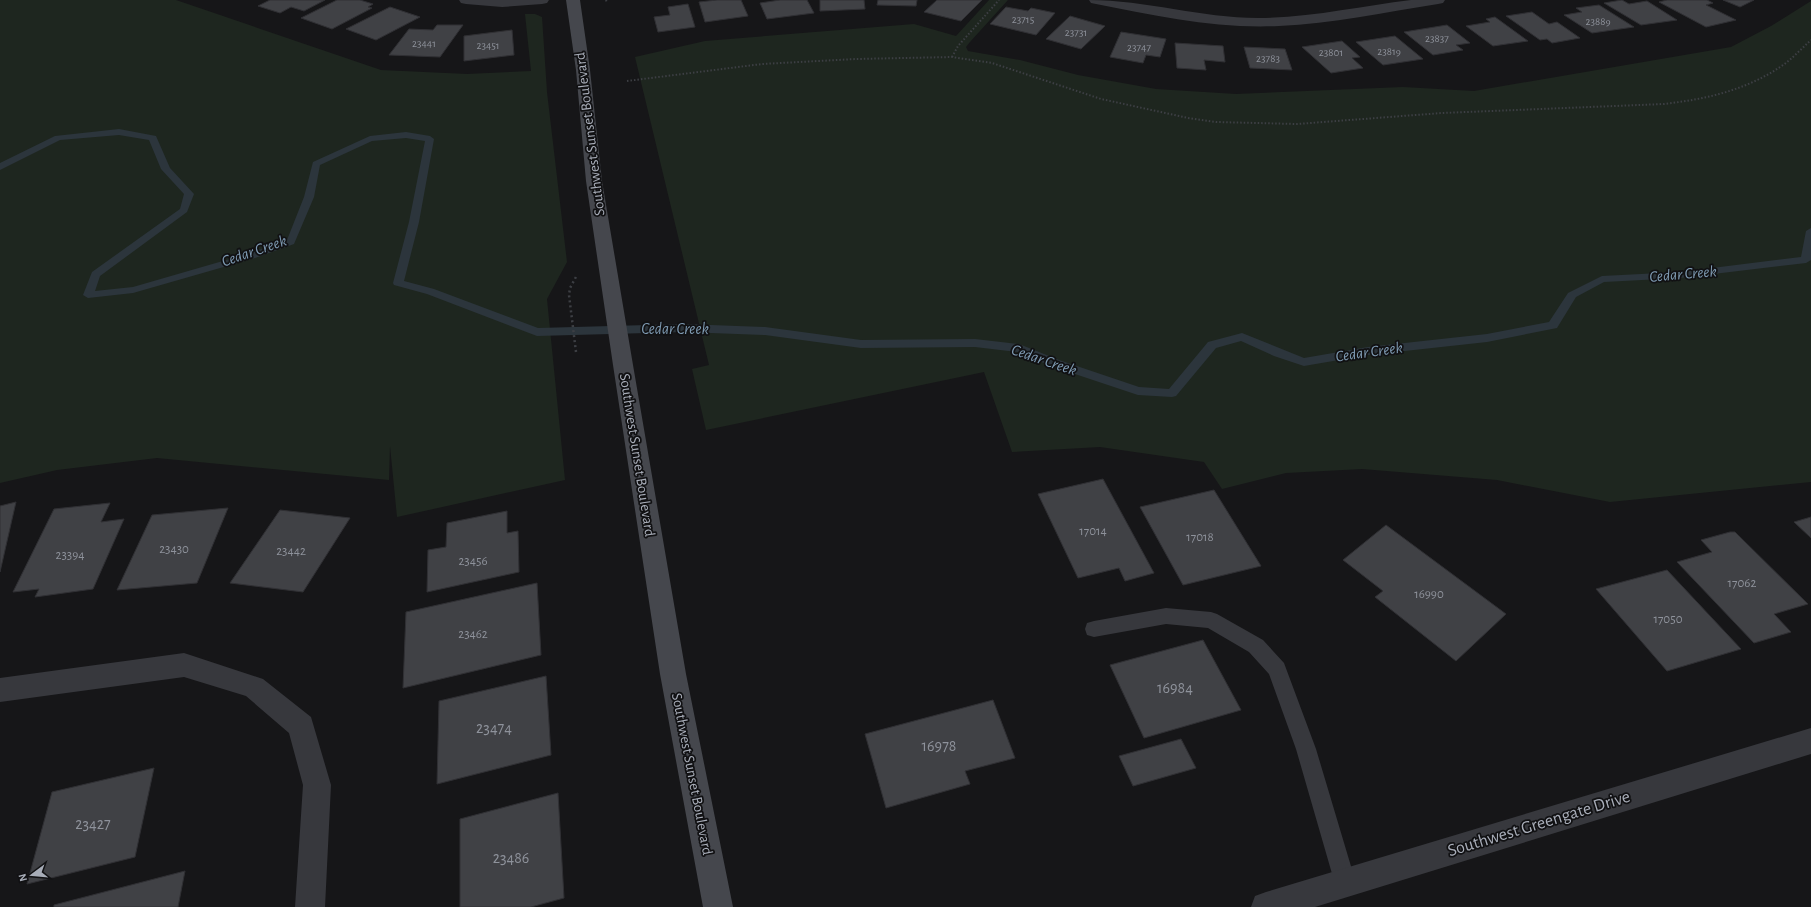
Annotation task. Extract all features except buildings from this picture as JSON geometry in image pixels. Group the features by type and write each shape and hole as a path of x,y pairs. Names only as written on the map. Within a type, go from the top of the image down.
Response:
{"main road":[{"name":"Southwest Sunset Boulevard","path":"573,0 583,70 594,181 612,287 622,365 673,674 718,907"}],"street":[{"path":"466,0 502,3 542,0"},
{"path":"1096,0 1196,19 1259,22 1317,18 1438,0"},
{"path":"0,690 184,665 254,687 301,726 317,785 310,907"},
{"name":"Southwest Greengate Drive","path":"1266,907 1811,741"}],"lane":[{"path":"1094,629 1166,616 1211,620 1256,646 1277,669 1306,749 1345,883"}],"path":[{"path":"952,56 958,46 999,0"},
{"path":"627,81 756,64 952,56 992,63 1101,99 1188,118 1216,122 1297,124 1442,113 1664,104 1700,100 1722,94 1766,76 1785,64 1811,40"},
{"path":"570,308 576,352"}],"shaded area":[{"path":"0,0 176,0 381,70 467,74 531,71 525,14 535,14 542,17 547,92 567,262 547,299 565,480 397,517 390,446 389,480 157,458 57,470 0,483"},
{"path":"989,0 1008,0 966,47 968,51 1020,60 1078,75 1156,89 1236,94 1403,87 1474,91 1731,47 1771,26 1811,1 1811,482 1610,502 1497,480 1362,469 1286,473 1222,489 1204,462 1100,447 1012,452 984,372 706,430 692,369 709,365 635,57 705,41 914,24 956,36"}],"waterway":[{"name":"Cedar Creek","path":"0,167 58,138 119,132 153,138 166,169 189,194 184,210 96,274 88,295 133,290 251,256 291,242 309,197 316,164 370,139 406,135 430,139 414,222 398,283 430,291 537,332 684,328 765,331 861,344 975,343 1019,348 1055,363 1138,391 1172,393 1212,345 1242,337 1278,353 1304,362 1368,351 1487,338 1553,325 1572,295 1602,279 1680,275 1806,260 1811,231"}]}
